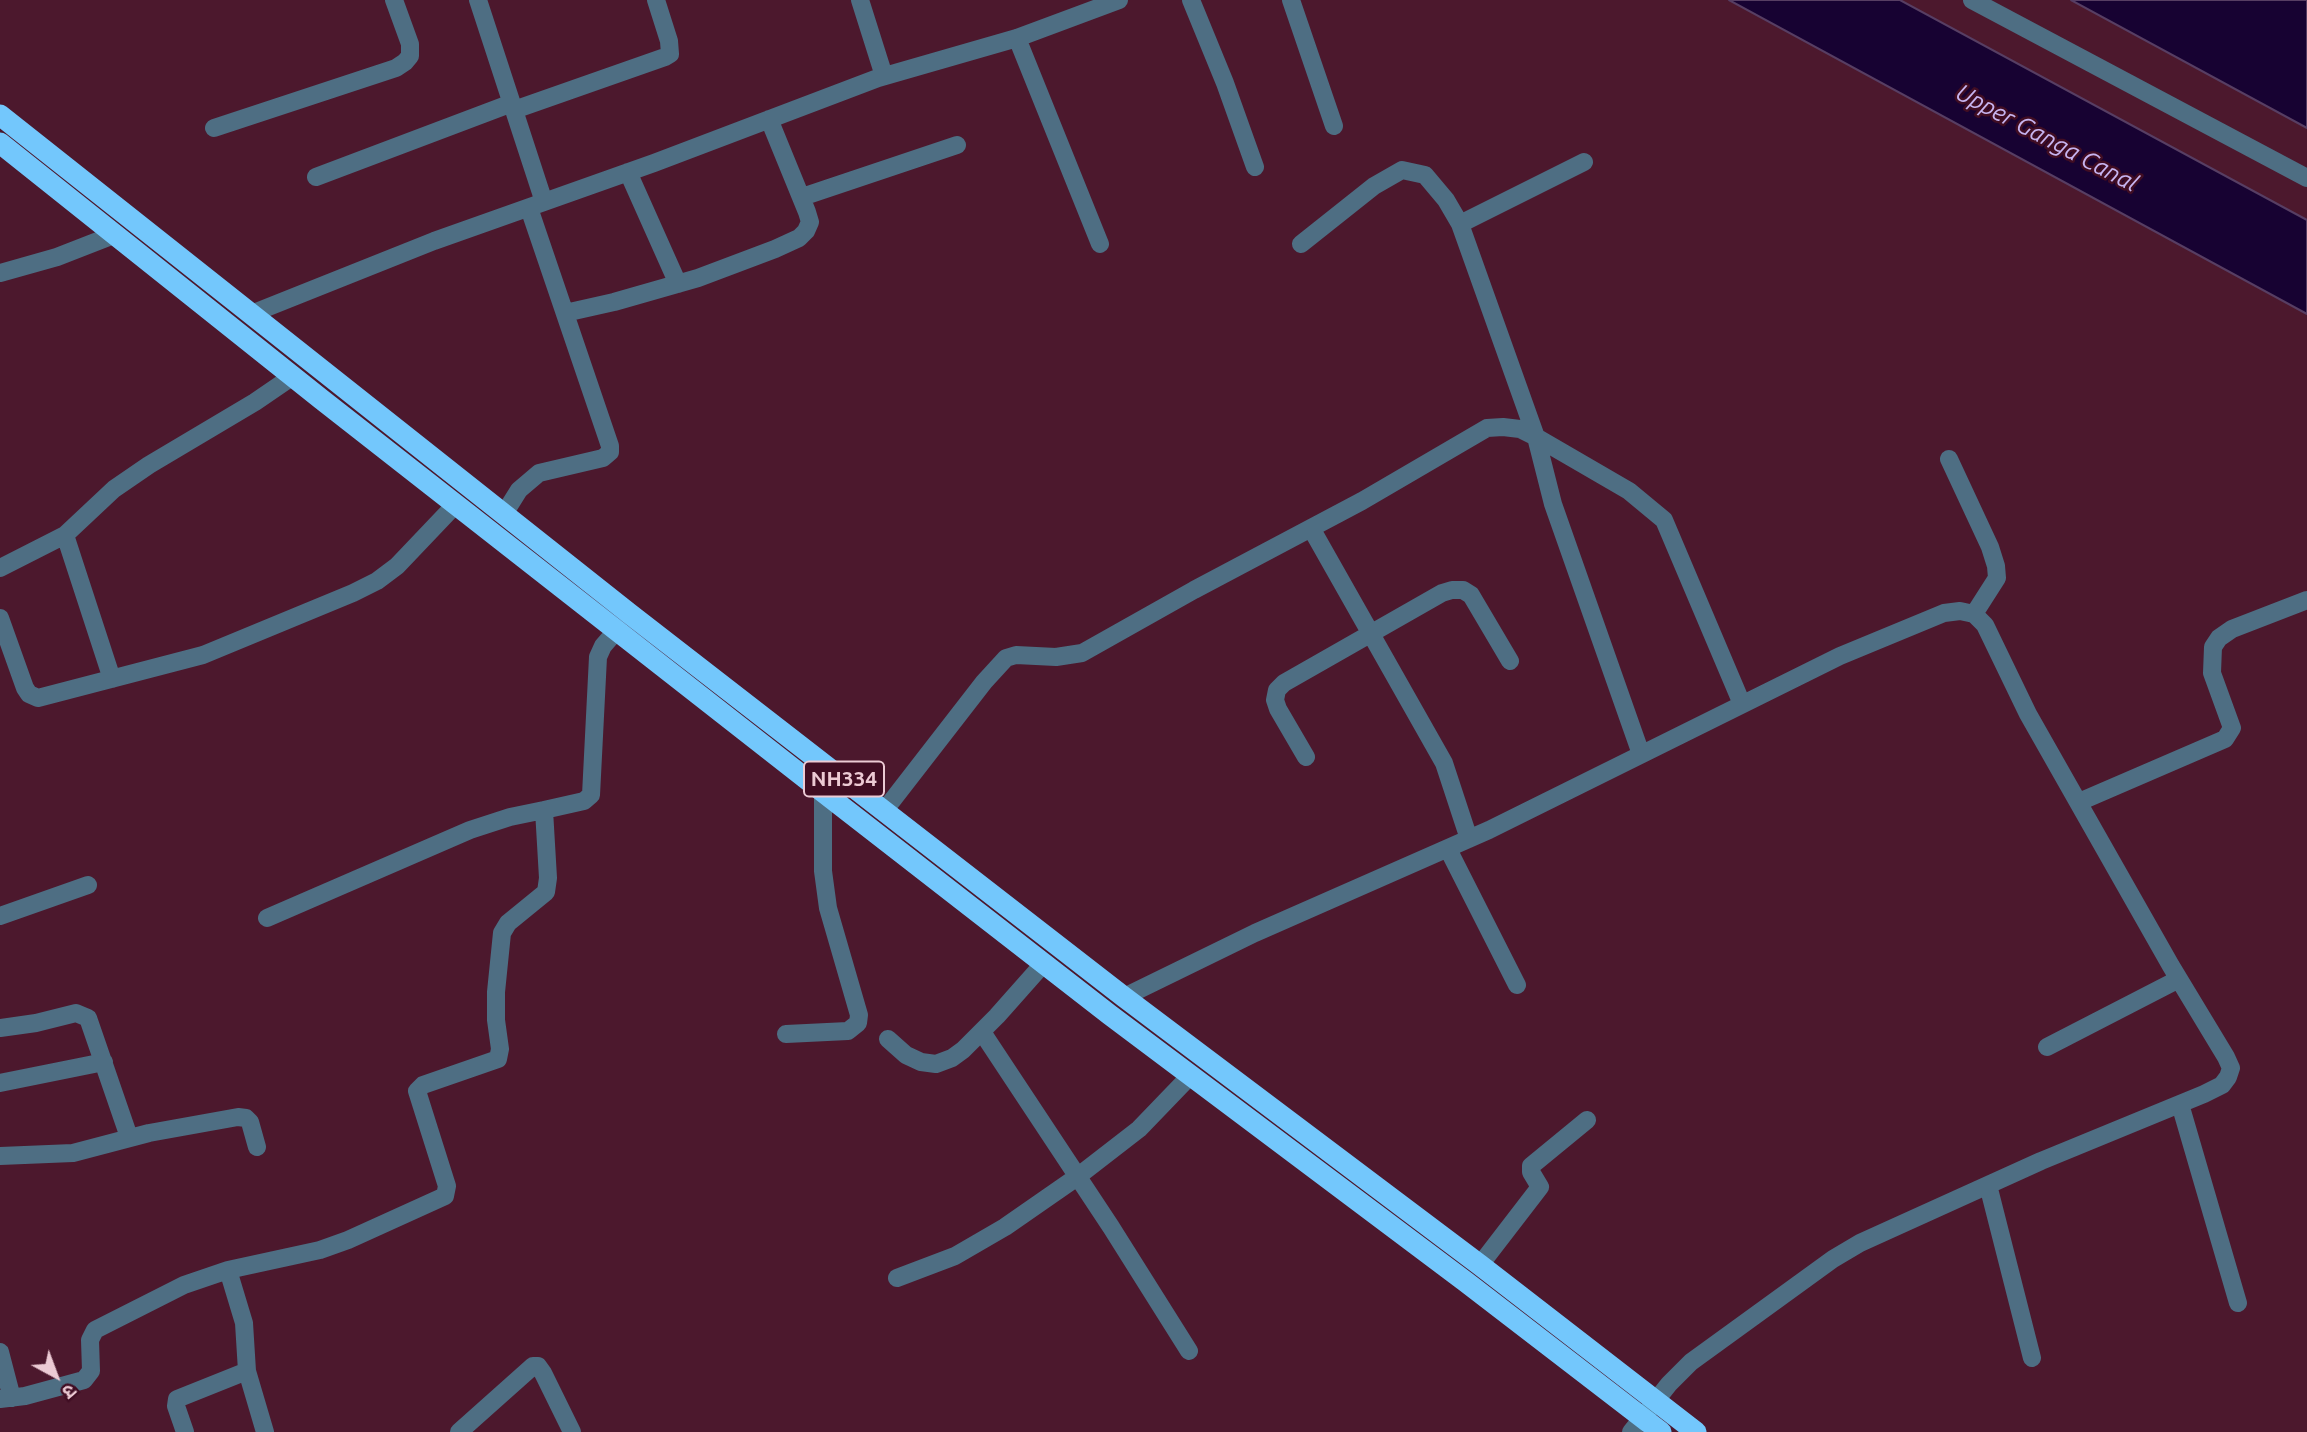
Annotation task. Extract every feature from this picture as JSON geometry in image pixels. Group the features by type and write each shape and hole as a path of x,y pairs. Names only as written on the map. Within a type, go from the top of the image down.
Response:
{"highway":[{"name":"NH334","path":"0,115 504,514 1124,998 1480,1265 1696,1432"},
{"name":"NH334","path":"0,143 616,631 1191,1075 1637,1425 1661,1432"}],"street":[{"path":"214,128 396,68 405,62 410,56 410,44 394,0"},
{"path":"478,0 513,106 565,313 610,440 610,452 603,458 539,473 519,490 504,514"},
{"path":"316,177 513,106 665,57 670,54 669,41 656,0"},
{"path":"860,0 884,76"},
{"path":"250,314 434,241 884,76 1017,38 1119,0"},
{"path":"1191,0 1255,167"},
{"path":"1292,0 1334,126"},
{"path":"1972,0 2307,178"},
{"path":"1017,38 1100,244"},
{"path":"565,313 678,284 799,238 810,222 769,119"},
{"path":"802,197 957,145"},
{"path":"1460,224 1584,162"},
{"path":"1301,244 1374,186 1402,170 1425,175 1446,200 1460,224 1536,437 1553,504 1641,754"},
{"path":"628,172 678,284"},
{"path":"0,273 57,257 116,234"},
{"path":"0,568 65,535 114,489 293,376"},
{"path":"884,811 984,682 1006,658 1016,655 1068,657 1082,653 1362,501 1487,428 1520,429 1536,437 1629,491 1664,520 1742,704"},
{"path":"1949,459 1990,547 1996,566 1997,578 1974,614"},
{"path":"0,618 25,688 33,697 38,698 203,655 247,639 377,581 397,566 456,504"},
{"path":"1311,528 1444,764 1469,839"},
{"path":"65,535 112,679"},
{"path":"1306,757 1278,709 1275,700 1277,691 1284,683 1442,593 1463,590 1478,603 1510,661"},
{"path":"2079,802 2225,739 2232,728 2213,673 2213,647 2219,638 2231,629 2307,600"},
{"path":"1124,998 1255,933 1469,839 1840,656 1933,618 1960,611 1974,614 1985,625 2028,713 2179,979 2207,1023 2231,1068 2228,1077 2222,1085 2180,1104 1988,1185 1860,1243 1833,1259 1691,1362 1637,1425"},
{"path":"267,918 470,830 510,817 584,801 591,795 598,657 603,646 616,631"},
{"path":"786,1034 848,1031 858,1023 859,1015 828,908 823,871 823,792"},
{"path":"0,1352 6,1398 84,1380 91,1371 90,1340 95,1330 184,1285 228,1270 320,1250 445,1196 447,1186 417,1091 423,1085 498,1059 500,1049 496,992 502,933 508,923 546,892 548,878 544,810"},
{"path":"1448,849 1517,985"},
{"path":"0,916 88,885"},
{"path":"888,1039 906,1055 921,1062 936,1064 952,1058 982,1032 1044,963"},
{"path":"2047,1047 2179,979"},
{"path":"0,1028 82,1014 91,1024 129,1138"},
{"path":"982,1032 1189,1351"},
{"path":"0,1083 104,1062"},
{"path":"897,1278 976,1245 1077,1177 1139,1129 1191,1075"},
{"path":"2180,1104 2238,1303"},
{"path":"0,1156 73,1153 129,1138 238,1117 246,1118 253,1129 257,1147"},
{"path":"1480,1265 1540,1187 1531,1172 1531,1166 1587,1120"},
{"path":"1988,1185 2032,1358"},
{"path":"228,1270 244,1323 247,1371 265,1432"},
{"path":"464,1430 533,1366 538,1366 544,1373 572,1432"},
{"path":"185,1432 176,1406 177,1399 247,1371"}],"water":[{"name":"Upper Ganga Canal","path":"1729,0 1900,0 2307,220 2307,314"},
{"path":"2071,0 2307,0 2307,128"}]}
